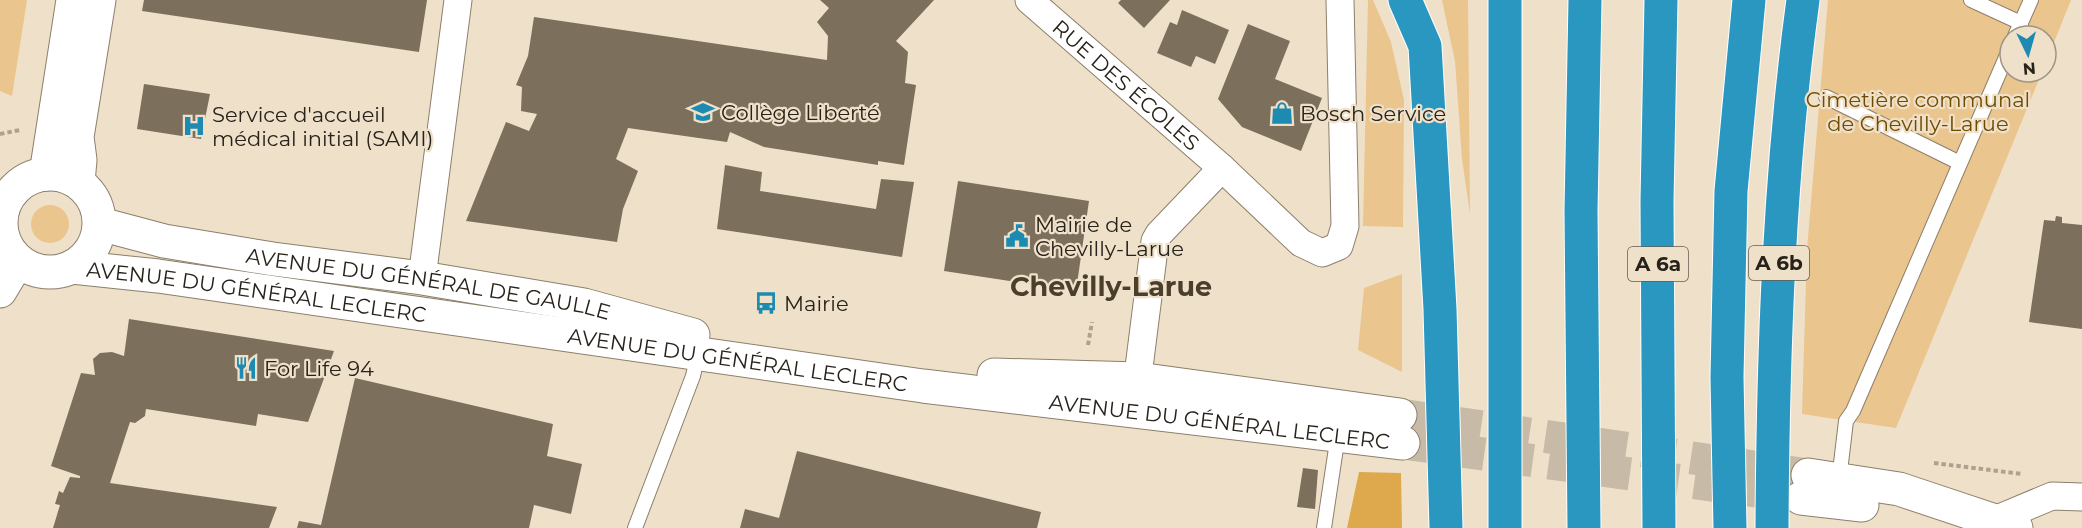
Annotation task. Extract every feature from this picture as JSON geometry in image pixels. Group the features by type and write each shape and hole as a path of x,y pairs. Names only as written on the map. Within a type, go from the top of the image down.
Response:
{"highway":[{"path":"1405,0 1425,46"},
{"path":"1420,0 1425,46 1440,309 1446,528"},
{"path":"1504,0 1505,528"},
{"path":"1584,528 1581,211 1586,0"},
{"name":"A 6a","path":"1659,528 1657,201 1661,0"},
{"path":"1730,528 1727,377 1731,191 1749,0"},
{"name":"A 6b","path":"1772,528 1773,380 1782,218 1794,64 1803,0"}],"main road":[{"path":"46,174 73,0"},
{"path":"78,182 80,160 77,137 99,0"},
{"path":"56,173 78,182 93,199 100,224 92,249 72,267 44,272 18,261 9,252 2,234 2,201 21,182 46,174 56,173"},
{"name":"AVENUE DU GÉNÉRAL DE GAULLE","path":"100,224 164,241 273,259 422,278 584,305 692,334 939,371 1005,376 1138,379 1402,429"},
{"path":"0,291 18,261"},
{"name":"AVENUE DU GÉNÉRAL LECLERC","path":"72,267 180,279 923,386 1134,412 1338,435 1402,429"},
{"path":"1816,484 2003,526"}],"street":[{"path":"422,278 458,0"},
{"name":"RUE DES ÉCOLES","path":"1029,0 1222,168 1301,243 1322,253 1339,246 1345,226 1340,0"},
{"path":"1134,412 1155,241 1158,234 1222,168"},
{"path":"2003,526 2052,496 2082,496"}],"lane":[{"path":"1971,0 2009,24"},
{"path":"2021,24 2031,0"},
{"path":"1816,484 1853,411 1998,76"},
{"path":"1827,97 1960,164"},
{"path":"635,528 693,376 698,353"},
{"path":"1324,528 1338,435"}],"path":[{"path":"1089,338 1092,322"},
{"path":"1929,462 2023,474"}],"green space":[{"path":"0,0 27,0 12,96 0,91"},
{"path":"1368,0 1373,0 1391,42 1404,100 1403,227 1363,226"},
{"path":"1442,0 1468,0 1470,214 1462,159 1455,61"},
{"name":"Cimetière communal de Chevilly-Larue","path":"1828,0 2071,0 2058,32 2058,24 1998,24 1998,84 2037,84 1896,428 1802,414 1807,249"},
{"path":"50,205 64,210 69,224 64,238 50,243 36,238 31,224 36,210"},
{"path":"1402,274 1402,372 1358,350 1364,288"}],"shaded area":[{"path":"1359,472 1401,473 1402,528 1347,528"}],"building":[{"path":"144,0 427,0 419,52 142,11"},
{"path":"820,0 934,0 896,41 908,52 905,83 916,85 904,165 878,161 878,165 764,147 730,132 727,142 628,128 616,159 638,171 623,209 617,242 466,221 506,122 529,131 537,114 521,111 522,87 516,85 528,56 534,17 827,60 828,36 817,22 829,8"},
{"path":"1121,0 1170,0 1144,28 1118,3"},
{"path":"1182,10 1229,30 1215,64 1196,56 1191,67 1157,53 1170,22 1177,25"},
{"path":"1248,24 1290,41 1275,79 1322,98 1301,151 1242,127 1218,99"},
{"path":"144,84 210,94 201,139 137,129"},
{"path":"725,165 762,172 760,191 876,209 881,179 914,182 902,257 717,229"},
{"name":"Mairie de Chevilly-Larue","path":"958,181 1089,201 1076,291 944,271"},
{"path":"2056,216 2062,217 2062,223 2082,225 2082,329 2029,322 2044,220 2055,221"},
{"path":"129,319 334,351 308,422 258,414 256,426 146,409 145,416 135,423 130,422 110,483 277,507 269,528 53,528 60,505 55,504 59,491 63,493 70,477 80,478 80,476 51,466 81,373 95,375 93,359 100,353 112,352 124,356"},
{"path":"355,378 553,424 547,456 582,464 571,514 534,505 529,528 297,528 299,521 321,525"},
{"path":"797,451 1041,512 1037,528 740,528 745,509 779,518"},
{"path":"1303,468 1318,470 1315,509 1297,507"}],"tunnel":[{"path":"1400,415 1808,475"},
{"path":"1403,443 1800,497"}],"place":[{"name":"Collège Liberté","path":"703,112"},
{"name":"Bosch Service","path":"1282,113"},
{"name":"Service d'accueil médical initial (SAMI)","path":"194,126"},
{"name":"Mairie de Chevilly-Larue","path":"1017,236"},
{"name":"Mairie","path":"766,303"},
{"name":"For Life 94","path":"246,368"}],"district":[{"name":"Chevilly-Larue","path":"1111,286"}]}
